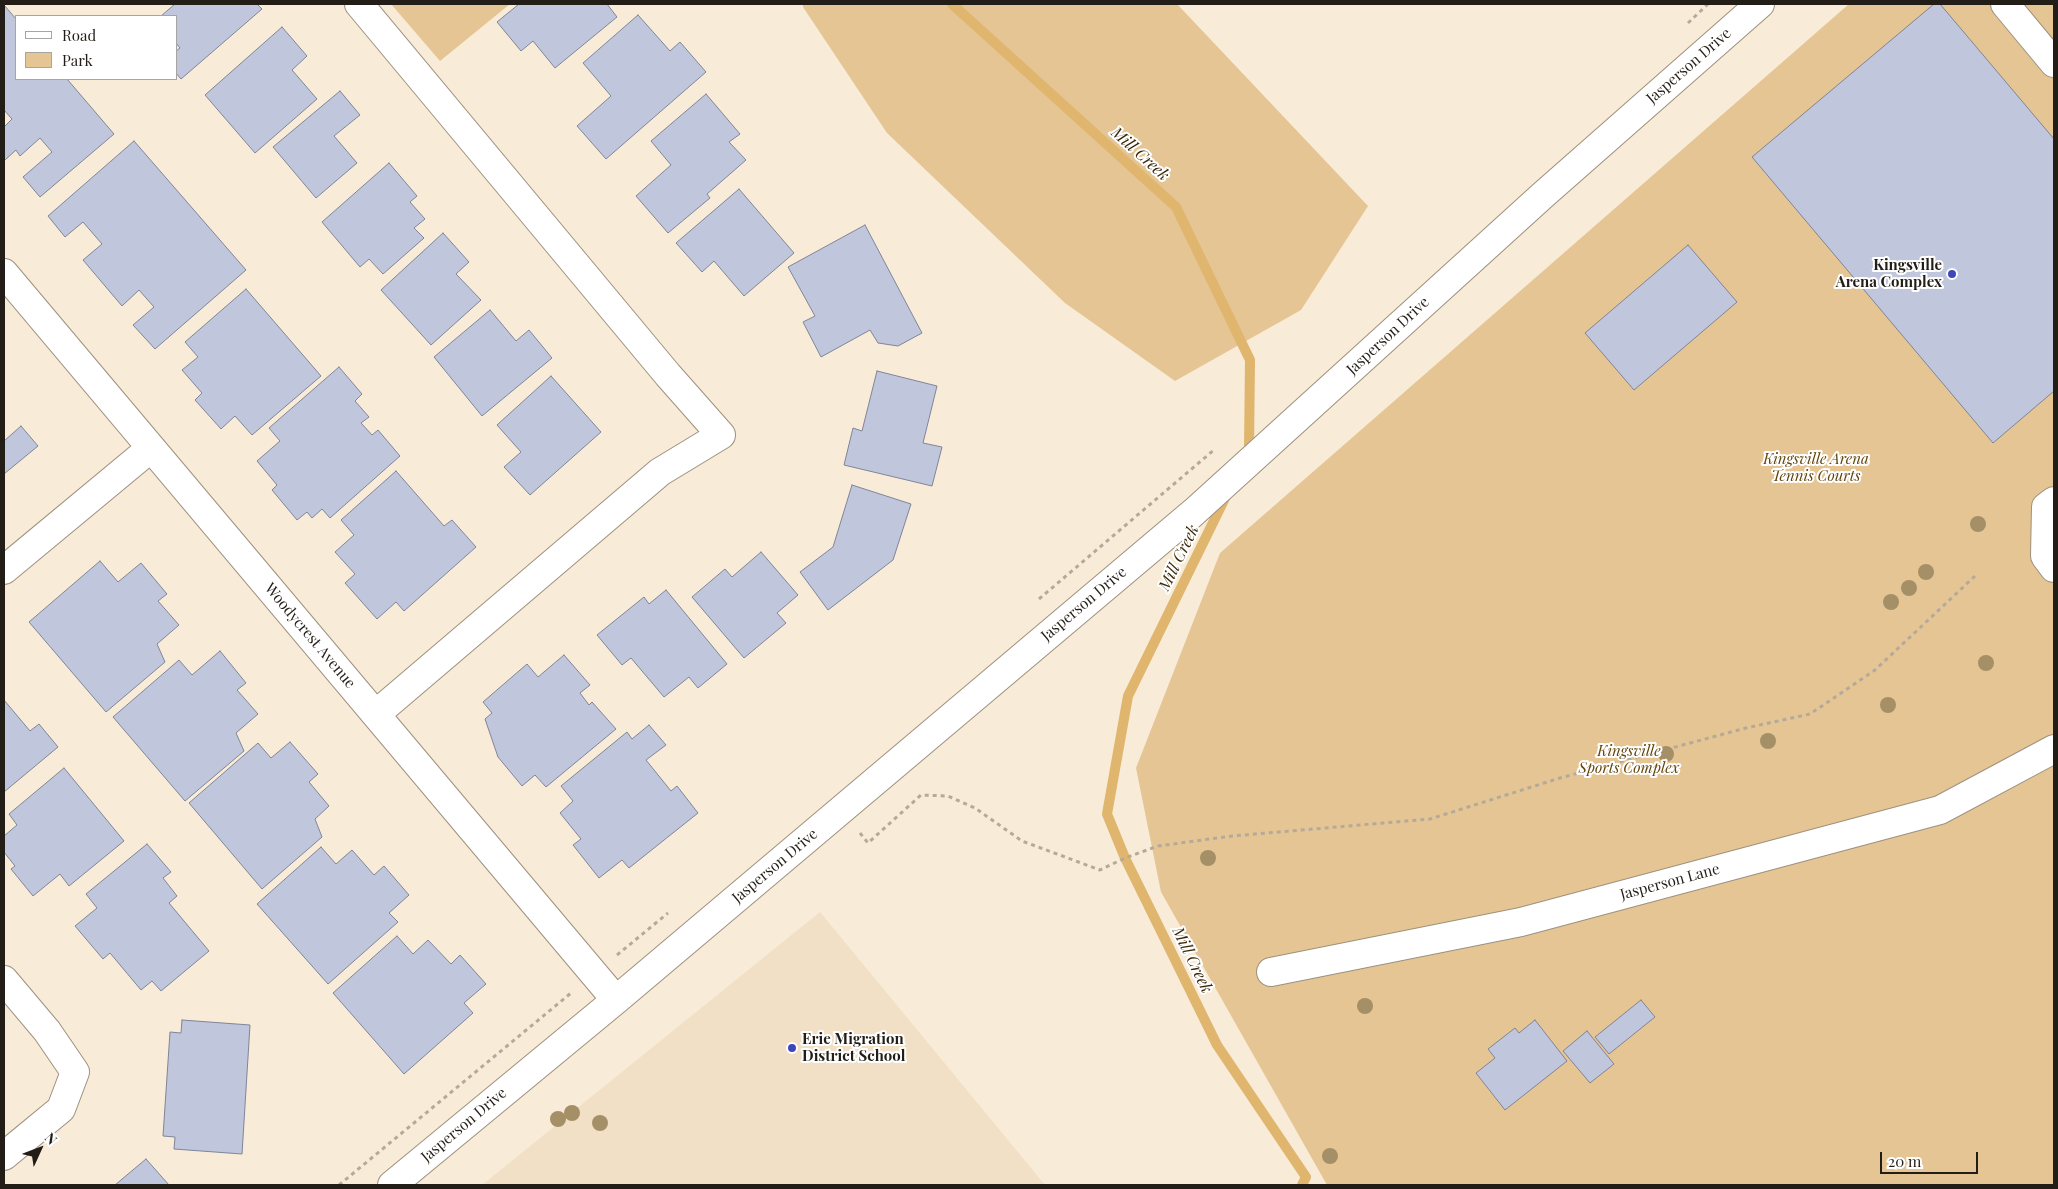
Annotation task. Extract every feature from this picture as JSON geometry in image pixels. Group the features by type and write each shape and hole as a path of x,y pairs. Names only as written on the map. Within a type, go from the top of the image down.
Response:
{"street":[{"path":"359,4 668,375 722,435 660,472 376,714"},
{"name":"Jasperson Drive","path":"392,1185 616,1000 1206,502 1543,194 1760,4"},
{"path":"2005,4 2054,63"},
{"name":"Woodycrest Avenue","path":"4,273 616,1000"},
{"path":"4,570 151,448"},
{"path":"2054,501 2046,507 2044,556 2054,568"},
{"name":"Jasperson Lane","path":"1271,972 1521,922 1940,810 2054,749"},
{"path":"4,980 47,1031 76,1072 61,1109 4,1156"}],"path":[{"path":"1038,600 1218,446"},
{"path":"840,810 868,843 922,795 948,796 976,808 1022,840 1100,870 1125,858 1158,846 1232,836 1430,819 1560,778 1737,731 1810,714 1875,670 1975,576"},
{"path":"339,1185 668,912"}],"shaded area":[{"name":"Erie Migration District School","path":"820,912 1045,1185 482,1185"}],"green space":[{"path":"391,4 510,4 440,61"},
{"path":"803,4 1177,4 1368,206 1301,310 1175,381 1065,303 887,133 803,7"},
{"name":"Kingsville Sports Complex","path":"1849,4 2054,4 2054,1185 1327,1185 1161,892 1136,768 1220,553"}],"building":[{"path":"175,4 257,4 262,9 181,79 178,75 178,50 180,48 178,46 178,15 162,15"},
{"path":"519,4 607,4 617,17 555,68 533,41 521,51 497,22"},
{"name":"Kingsville Arena Complex","path":"1934,4 1940,4 2054,139 2054,391 1993,443 1752,157"},
{"path":"4,5 15,18 15,80 68,80 114,134 40,197 23,177 52,152 40,138 20,156 16,150 5,160 4,127 12,119 4,110"},
{"path":"638,15 670,51 680,42 706,72 606,159 577,126 611,96 583,63"},
{"path":"282,27 307,56 292,70 317,99 255,153 205,95"},
{"path":"340,91 360,115 334,136 357,163 316,198 273,147"},
{"path":"706,94 740,134 729,142 746,160 707,194 710,198 668,233 636,196 671,165 651,141"},
{"path":"134,141 246,270 155,349 133,325 154,307 139,290 122,306 83,260 102,244 83,222 65,237 48,216"},
{"path":"389,163 417,196 410,202 425,219 414,228 424,238 383,274 369,259 360,267 322,222"},
{"path":"739,189 794,253 744,296 714,261 702,272 676,243"},
{"path":"865,225 922,333 898,346 878,343 870,330 821,357 803,322 815,316 788,267"},
{"path":"443,233 469,262 456,274 481,300 431,345 381,290"},
{"path":"1688,245 1737,302 1634,390 1585,333"},
{"path":"246,289 321,376 252,435 235,416 221,429 195,400 202,393 182,370 198,357 185,342"},
{"path":"490,310 516,341 529,330 552,358 482,416 434,357"},
{"path":"339,367 362,394 355,401 369,417 361,423 372,435 378,430 400,456 330,518 322,509 312,518 307,512 297,520 272,490 277,485 257,461 280,441 269,428"},
{"path":"877,371 937,386 923,443 942,447 932,486 844,465 853,428 862,431"},
{"path":"551,376 601,432 530,495 504,467 521,452 497,425"},
{"path":"21,426 38,446 4,474 4,441"},
{"path":"396,471 444,526 452,520 476,547 404,611 396,602 377,619 345,583 355,574 335,552 354,535 341,520"},
{"path":"852,485 911,504 893,560 828,610 800,572 833,547"},
{"path":"761,552 798,595 777,613 786,623 744,658 692,597 725,569 732,577"},
{"path":"100,561 118,582 141,563 167,594 158,601 179,625 157,644 165,662 106,712 29,622"},
{"path":"666,590 727,664 698,688 689,677 664,697 631,658 622,665 597,635 644,597 649,604"},
{"path":"220,651 246,683 237,690 258,714 236,733 244,751 185,801 113,717 179,660 192,675"},
{"path":"564,655 590,685 580,693 589,705 592,702 616,729 546,787 535,775 522,786 498,757 485,719 492,713 483,702 527,664 538,677"},
{"path":"4,700 30,731 39,724 58,747 4,792"},
{"path":"649,725 666,745 646,760 671,791 677,786 698,813 629,868 622,860 599,878 573,845 581,839 560,813 573,801 561,786 627,732 632,739"},
{"path":"290,742 318,774 309,782 329,806 315,819 322,837 262,889 189,803 258,743 271,758"},
{"path":"64,768 124,841 69,886 60,874 33,896 11,869 15,866 4,852 4,836 17,825 9,814"},
{"path":"147,844 171,872 163,878 177,896 169,903 209,951 161,991 152,981 141,990 110,953 103,959 75,926 97,908 86,894"},
{"path":"321,847 336,864 352,850 374,875 384,866 409,895 389,913 398,922 328,984 257,904"},
{"path":"397,936 413,954 428,940 451,964 460,955 486,984 464,1003 473,1013 404,1074 333,993"},
{"path":"1641,1000 1655,1017 1609,1054 1595,1037"},
{"path":"182,1020 250,1025 242,1154 174,1149 175,1137 163,1136 170,1032 181,1033"},
{"path":"1535,1020 1567,1061 1505,1110 1476,1073 1495,1058 1488,1049 1515,1028 1519,1033"},
{"path":"1587,1031 1614,1064 1590,1083 1563,1051"},
{"path":"146,1159 169,1185 115,1185"}],"waterway":[{"name":"Mill Creek","path":"952,4 1176,207 1250,360 1249,449 1246,456"},
{"name":"Mill Creek","path":"1227,494 1128,696 1107,814 1125,858 1217,1045 1306,1177 1302,1185"}],"place":[{"name":"Kingsville Arena Complex","path":"1952,274"},
{"name":"Erie Migration District School","path":"792,1048"}],"park label":[{"name":"Kingsville Arena Tennis Courts","path":"1816,468"}]}
